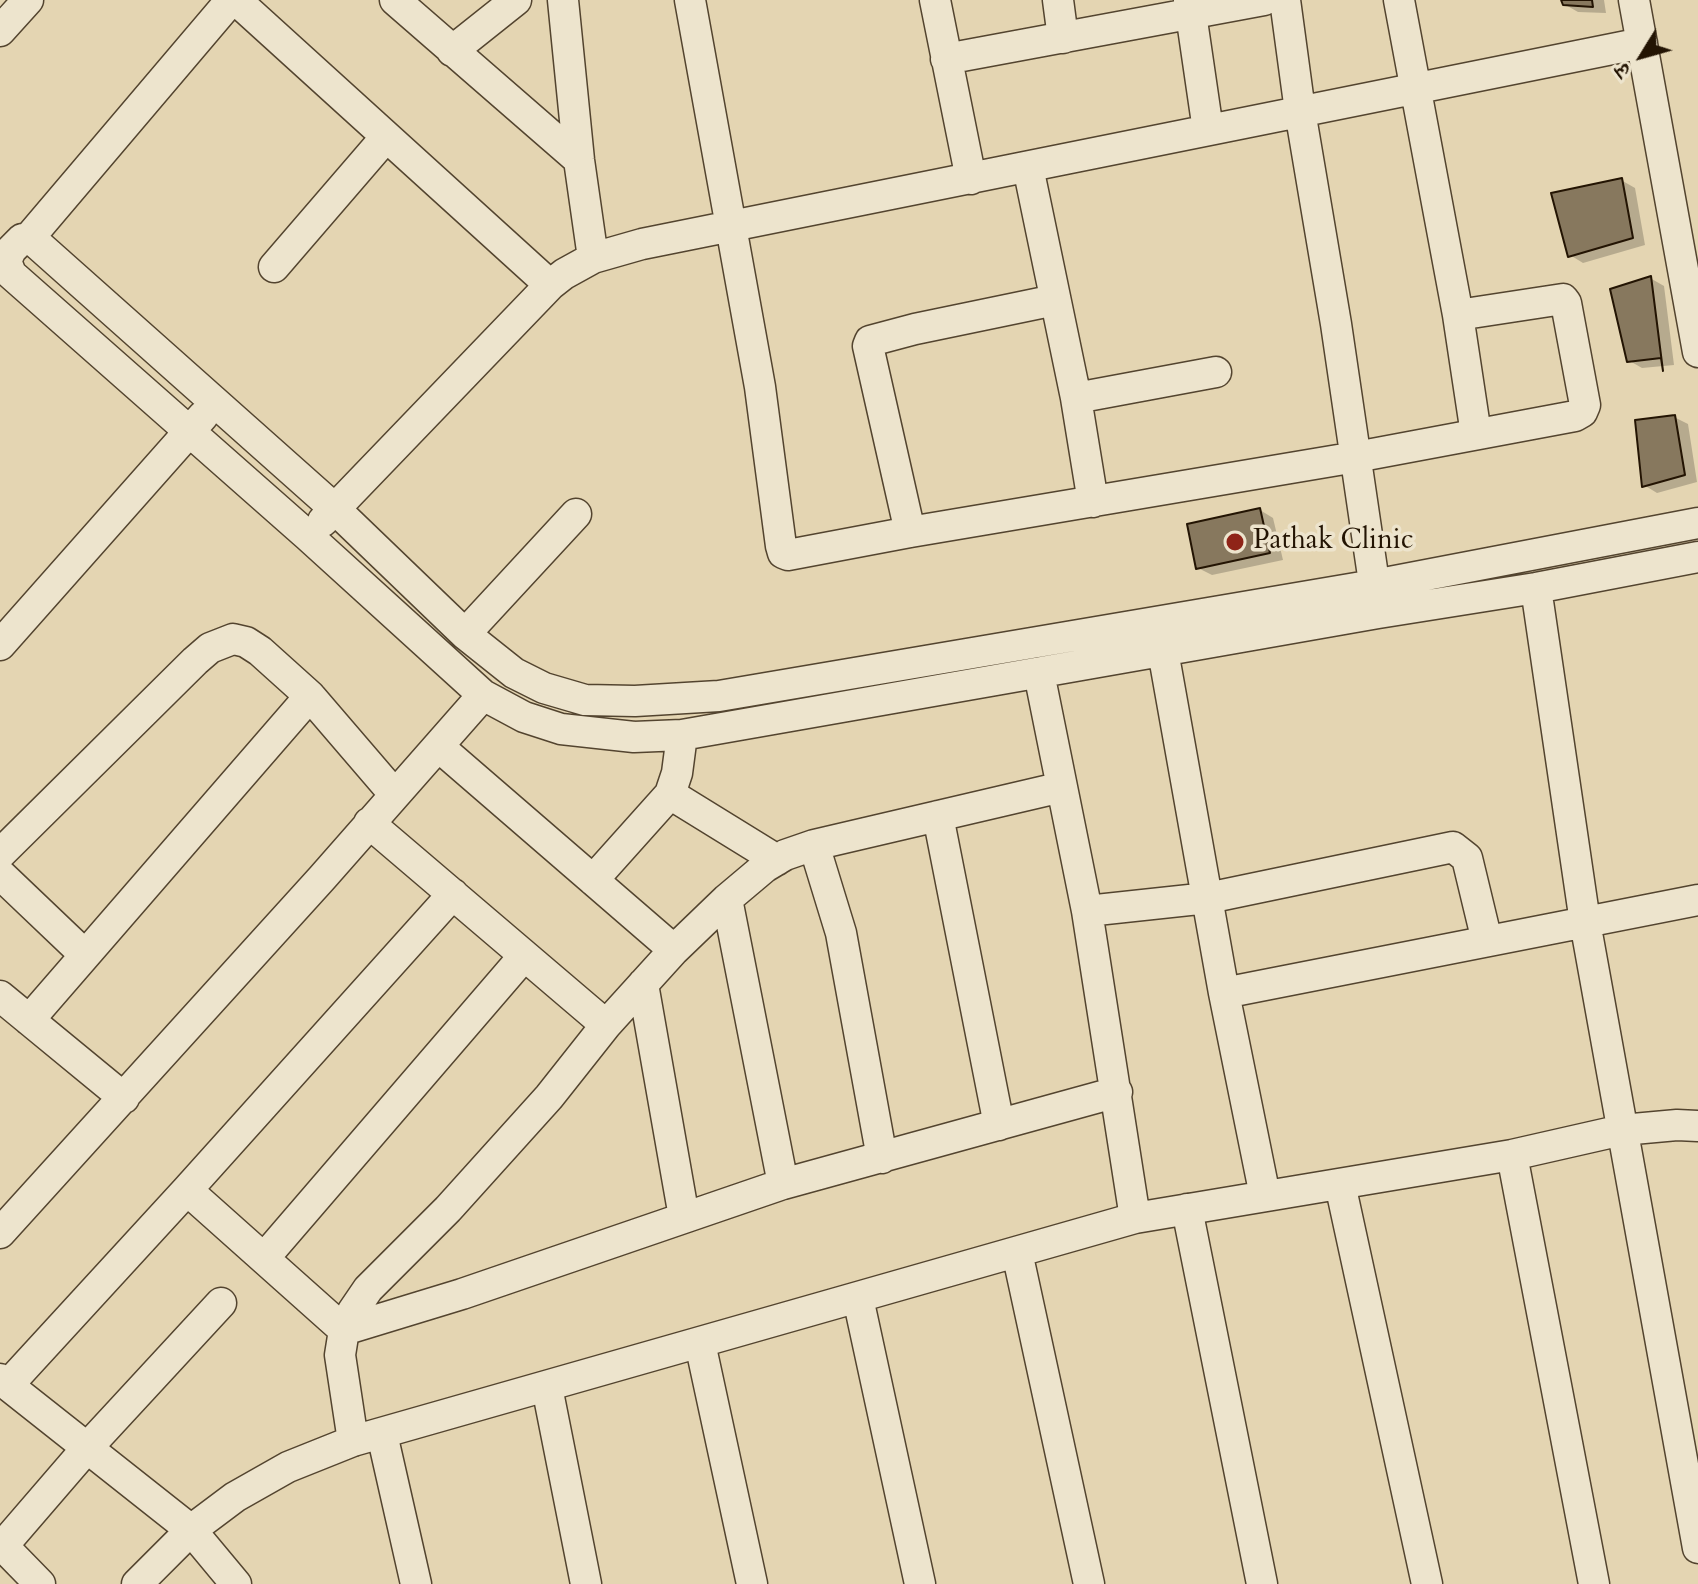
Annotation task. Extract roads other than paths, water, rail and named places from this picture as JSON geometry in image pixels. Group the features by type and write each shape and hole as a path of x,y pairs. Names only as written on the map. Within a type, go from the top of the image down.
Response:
{"street":[{"path":"0,31 28,0"},
{"path":"550,285 233,0 29,238 22,239 11,250 6,261 8,271 483,695 524,717 561,729 634,737 682,735 1163,651 1698,523"},
{"path":"395,0 579,160"},
{"path":"452,51 516,0"},
{"path":"563,0 579,160 593,258"},
{"path":"690,0 760,387 783,553 797,555 910,532 1356,457 1575,416 1582,412 1585,405 1563,299 1557,297 1458,315"},
{"path":"935,0 971,179"},
{"path":"1058,0 1063,38"},
{"path":"946,59 1063,38 1190,8 1264,0"},
{"path":"1285,0 1376,599"},
{"path":"1399,0 1458,315 1476,434"},
{"path":"1634,0 1698,352"},
{"path":"1190,8 1208,130"},
{"path":"308,536 550,285 593,258 633,246 1642,43"},
{"path":"274,267 386,137"},
{"path":"1028,167 1076,398 1093,502"},
{"path":"29,238 335,509 465,634 514,673 544,688 585,700 635,701 719,696 1376,599 1536,588 1698,557"},
{"path":"910,532 868,346 870,341 1055,300"},
{"path":"1076,398 1216,372"},
{"path":"0,645 215,402"},
{"path":"465,634 576,514"},
{"path":"1536,588 1585,922 1693,1505 1698,1548"},
{"path":"0,854 195,661 223,641 233,639 246,642 310,696 395,795"},
{"path":"1163,651 1224,993 1265,1196"},
{"path":"1039,673 1087,911 1135,1218"},
{"path":"0,1233 483,695"},
{"path":"29,1020 310,696"},
{"path":"593,880 670,794 677,773 682,735"},
{"path":"438,746 674,950"},
{"path":"353,1441 341,1373 344,1330 368,1289 448,1209 549,1097 606,1025 674,950 727,899 777,860 814,845 1062,787"},
{"path":"670,794 777,860"},
{"path":"938,816 999,1125"},
{"path":"369,823 606,1025"},
{"path":"814,845 841,933 882,1158"},
{"path":"1087,911 1208,898 1453,847 1467,858 1487,941"},
{"path":"0,874 85,955"},
{"path":"236,1584 191,1530 4,1382 187,1190 453,894"},
{"path":"727,899 783,1184"},
{"path":"1224,993 1698,900"},
{"path":"265,1257 524,956"},
{"path":"643,984 684,1217"},
{"path":"0,996 124,1098"},
{"path":"344,1330 462,1294 783,1184 1117,1092"},
{"path":"137,1584 191,1530 235,1497 288,1467 353,1441 1135,1218 1512,1155 1622,1130 1698,1126"},
{"path":"1512,1155 1594,1584"},
{"path":"1340,1184 1427,1584"},
{"path":"187,1190 344,1330"},
{"path":"1187,1209 1262,1584"},
{"path":"1017,1252 1089,1584"},
{"path":"858,1298 920,1584"},
{"path":"40,1584 1,1546 221,1303"},
{"path":"700,1343 752,1584"},
{"path":"547,1387 586,1584"},
{"path":"382,1434 416,1584"}],"place":[{"name":"Pathak Clinic","path":"1235,542"}]}
